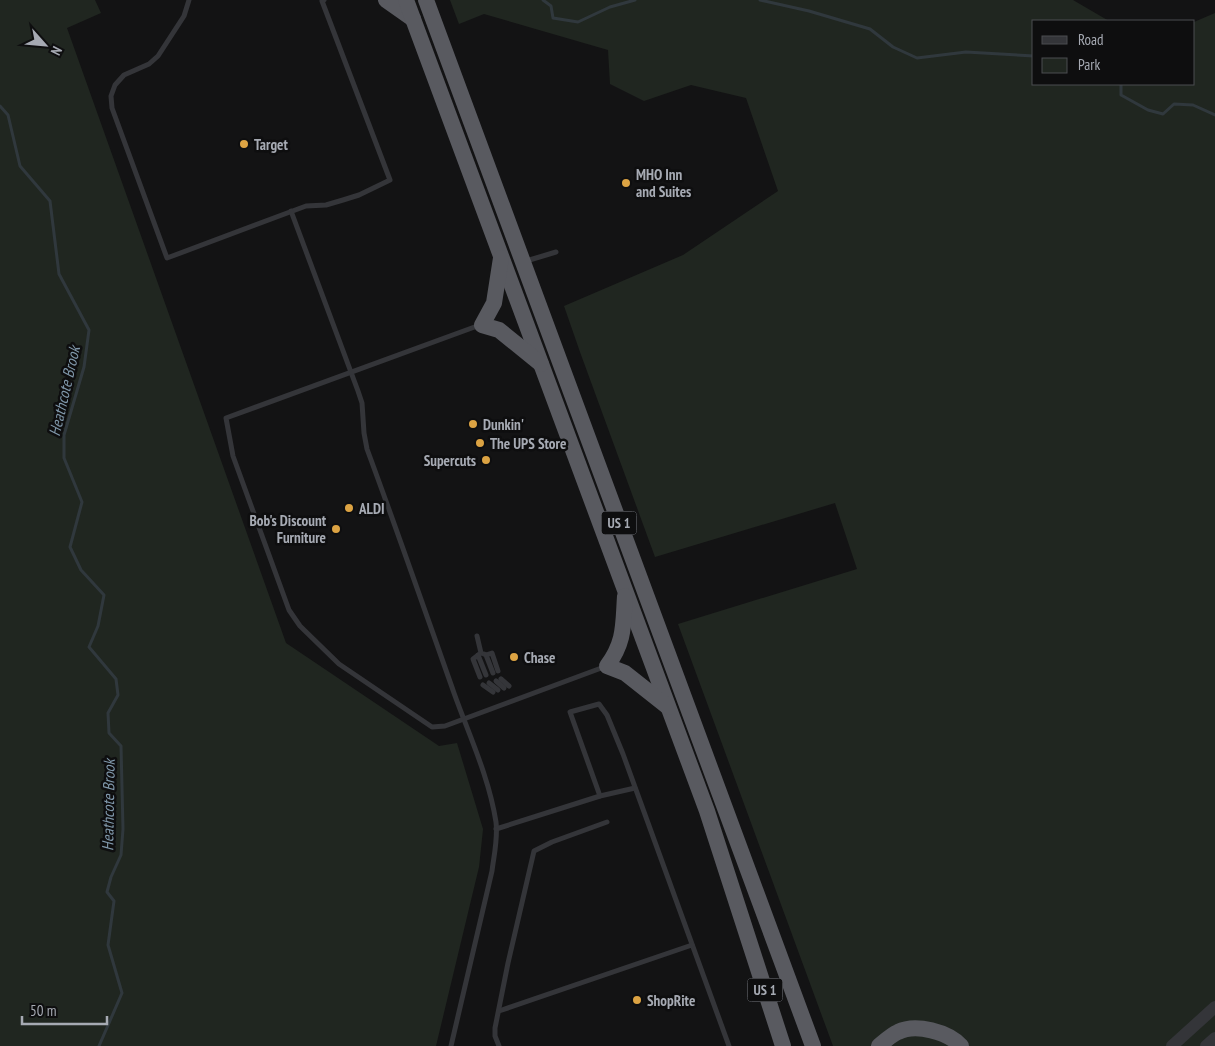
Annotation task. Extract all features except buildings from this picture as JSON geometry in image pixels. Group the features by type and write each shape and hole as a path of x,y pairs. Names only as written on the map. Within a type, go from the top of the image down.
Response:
{"highway":[{"path":"386,0 413,19"},
{"name":"US 1","path":"406,0 707,810 783,1046"},
{"name":"US 1","path":"426,0 812,1046"},
{"path":"501,256 494,303 482,325 500,330 542,365"},
{"path":"626,591 622,639 616,655 607,666 625,673 669,708"},
{"path":"879,1046 900,1031 916,1028 931,1030 945,1035 958,1042 961,1046"}],"street":[{"path":"1172,1046 1215,1007"},
{"path":"1206,1046 1215,1038"}],"lane":[{"path":"189,0 184,16 158,56 149,64 124,75 115,84 111,96 112,108 167,258 306,206 326,204 359,195 390,180 322,0"},
{"path":"291,211 362,403 367,449 492,800 496,829 496,848 451,1046"},
{"path":"523,262 556,252"},
{"path":"482,325 226,418 233,456 289,610 300,626 339,664 432,726 444,726 607,666"},
{"path":"477,636 482,654 495,672"},
{"path":"482,654 473,659 483,676"},
{"path":"486,684 501,689 498,680"},
{"path":"600,796 570,712 599,704 607,715 623,754 730,1046"},
{"path":"496,829 600,796 635,788"},
{"path":"499,1046 495,1036 495,1028 534,851 552,842 607,822"},
{"path":"499,1011 692,945"}],"green space":[{"path":"0,0 95,0 101,13 67,28 286,643 439,746 457,743 483,829 479,867 436,1046 0,1046"},
{"path":"450,0 1073,0 1107,20 1032,20 1032,85 1195,85 1195,22 1215,13 1215,1046 833,1046 678,624 857,569 835,503 655,557 564,306 683,255 778,191 746,98 691,85 644,101 610,84 608,50 484,14 459,24"}],"waterway":[{"path":"543,0 551,6 553,18 578,22 610,7 635,0"},
{"path":"760,0 809,11 870,29 893,47 917,58 966,52 1032,56"},
{"path":"1121,85 1121,95 1148,110 1163,114 1174,104 1193,105 1215,115"},
{"name":"Heathcote Brook","path":"0,106 8,115 20,166 50,201 59,274 89,330 84,367 64,435 64,458 82,502 70,547 81,570 104,595 98,626 89,647 116,679 118,695 108,713 109,733 121,746 123,829 121,855 111,877 107,892 114,901 108,945 122,993 99,1046"}],"place":[{"name":"Target","path":"244,144"},
{"name":"MHO Inn and Suites","path":"626,183"},
{"name":"Dunkin'","path":"473,424"},
{"name":"The UPS Store","path":"480,443"},
{"name":"Supercuts","path":"486,460"},
{"name":"ALDI","path":"349,508"},
{"name":"Bob's Discount Furniture","path":"336,529"},
{"name":"Chase","path":"514,657"},
{"name":"ShopRite","path":"637,1000"}]}
